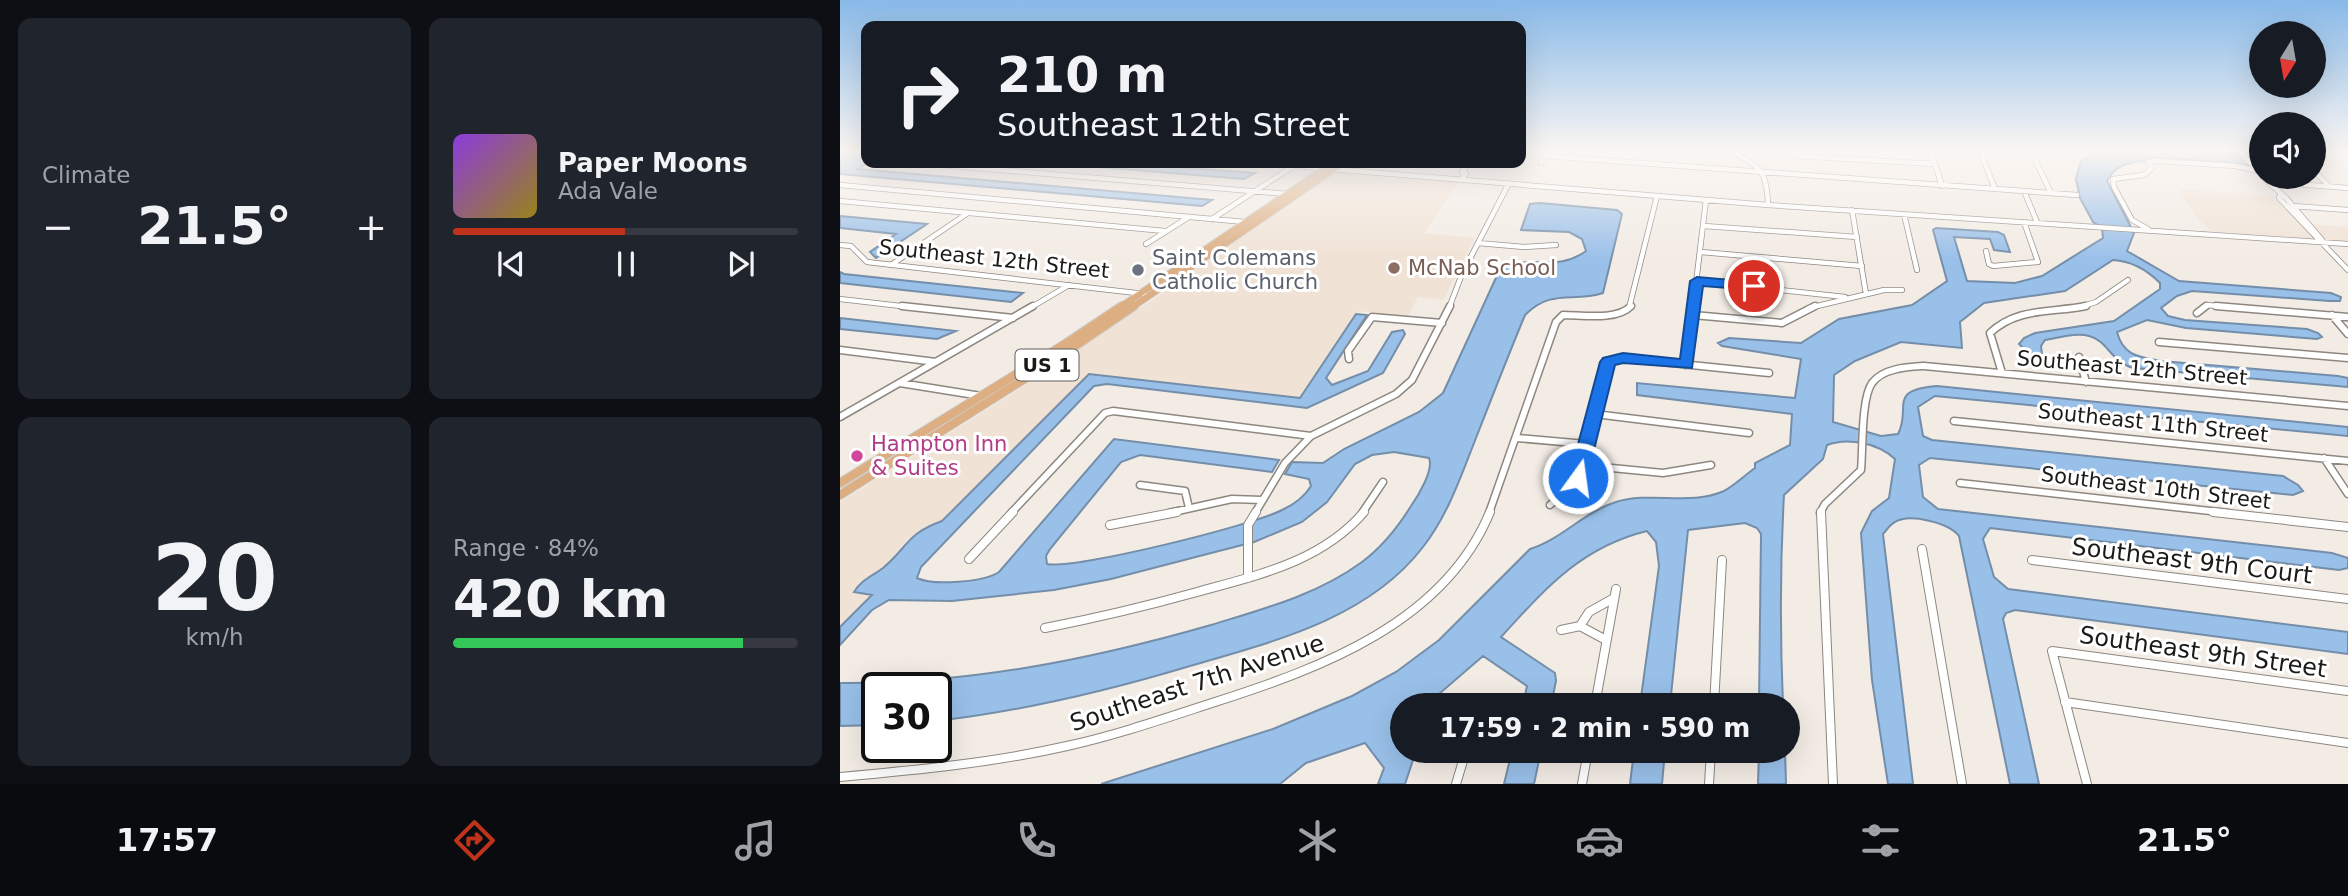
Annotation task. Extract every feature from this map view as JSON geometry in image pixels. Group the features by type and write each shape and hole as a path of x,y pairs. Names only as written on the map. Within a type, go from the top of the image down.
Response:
{"main road":[{"name":"US 1","path":"840,495 1002,394 1151,295 1241,232 1256,215 1296,188"},
{"name":"US 1","path":"840,484 1010,379 1302,188"},
{"path":"1002,394 1010,379"},
{"path":"977,410 983,402 983,396"}],"street":[{"path":"858,188 1249,224"},
{"path":"1215,188 1287,194"},
{"path":"1212,219 1261,188"},
{"path":"1248,578 1247,546 1250,520 1285,463 1311,436 1406,387 1418,372 1506,188"},
{"path":"1561,188 1768,205 2348,244"},
{"path":"1768,188 1768,205"},
{"path":"1970,188 2077,195"},
{"path":"2048,188 2051,193"},
{"path":"2114,188 2132,220 2148,230"},
{"path":"2274,189 2321,237 2322,242"},
{"path":"2024,191 2037,222"},
{"path":"2280,195 2279,198 2348,270"},
{"name":"Southeast 7th Avenue","path":"840,777 952,767 1047,750 1167,718 1279,682 1353,651 1396,623 1452,572 1487,519 1556,322 1563,315 1619,314 1632,304 1657,196"},
{"path":"1686,365 1706,200"},
{"path":"840,201 1165,231"},
{"path":"2293,206 2348,210"},
{"path":"1852,210 1866,294"},
{"path":"891,265 969,213"},
{"path":"1904,214 1917,270"},
{"path":"1146,244 1189,217"},
{"path":"1986,251 1989,264 1993,266 2038,262 2024,222"},
{"path":"1704,226 1857,237"},
{"path":"1478,243 1524,247 1556,246"},
{"name":"Southeast 12th Street","path":"840,245 851,246 867,262 1151,295"},
{"path":"1701,252 1862,266"},
{"path":"2002,373 1990,339 1993,328 2023,313 2086,306 2128,280"},
{"path":"1697,281 1846,297"},
{"path":"840,417 1070,285"},
{"path":"1693,315 1782,323 1810,307 1846,297 1902,290"},
{"path":"840,299 1014,318"},
{"path":"2197,313 2207,305 2348,317"},
{"path":"2332,315 2348,334"},
{"path":"1349,359 1348,351 1372,317 1442,323"},
{"path":"2159,342 2348,358"},
{"path":"840,350 938,362"},
{"path":"2078,357 2087,382"},
{"path":"1550,505 1563,498 1578,478 1608,362 1623,358 1769,373"},
{"name":"Southeast 12th Street","path":"1833,784 1820,514 1825,504 1861,470 1867,390 1872,383 1913,366 2348,407"},
{"path":"900,383 983,396"},
{"path":"840,408 852,410"},
{"path":"969,559 1105,412 1311,436"},
{"path":"1595,414 1749,433"},
{"name":"Southeast 11th Street","path":"1954,421 2348,461"},
{"path":"1517,438 1586,444"},
{"path":"2324,458 2348,494"},
{"path":"1581,465 1667,473 1711,465"},
{"path":"1045,628 1117,613 1248,578 1294,562 1339,536 1374,500 1383,482"},
{"name":"Southeast 10th Street","path":"1961,483 2348,527"},
{"path":"840,484 852,488"},
{"path":"1140,485 1185,491 1189,508"},
{"path":"1110,525 1232,499 1262,500"},
{"path":"1922,549 1962,784"},
{"path":"1715,693 1722,560"},
{"name":"Southeast 9th Court","path":"2032,560 2348,599"},
{"path":"1580,626 1584,616 1615,594 1597,693"},
{"path":"1562,630 1580,626 1606,640"},
{"name":"Southeast 9th Street","path":"2065,702 2052,650 2348,691"},
{"path":"2087,784 2065,702 2348,743"},
{"path":"1456,784 1462,763"},
{"path":"1583,784 1586,763"},
{"path":"1709,784 1710,763"}],"shaded area":[{"path":"1313,188 1455,188 1424,233 1475,238 1443,300 1418,297 1408,316 1358,311 1301,398 1089,374 942,521 926,527 907,540 883,568 862,580 872,595 840,627 840,502 1007,397 1148,303"},
{"path":"2179,190 2272,196 2298,223 2348,227 2348,241 2211,231 2199,220 2180,193"}],"water":[{"path":"994,188 1070,188 1212,200 1202,206"},
{"path":"2078,188 2110,188 2134,233 2127,251 2179,281 2331,293 2341,297 2340,301 2329,301 2192,291 2177,296 2161,308 2168,316 2185,320 2307,329 2322,337 2317,339 2186,328 2147,320 2117,332 2128,351 2161,361 2338,376 2348,378 2348,387 2133,368 2119,361 2095,338 2084,335 2045,340 2041,346 2042,354 2029,352 2019,344 2024,338 2035,333 2114,321 2160,289 2160,283 2144,270 2113,260 2065,291 1984,303 1960,322 1962,348 1901,342 1855,361 1834,375 1833,422 1881,436 1898,434 1906,396 1921,388 1937,386 2348,427 2348,436 1935,396 1918,407 1923,436 1932,440 2283,476 2303,491 2293,495 1930,458 1919,465 1923,497 1938,509 2332,553 2348,558 2348,568 2339,570 1990,528 1983,539 1994,577 2008,589 2348,632 2348,654 2015,610 2006,613 2003,619 2039,784 2010,784 1959,536 1938,523 1902,519 1892,524 1883,534 1913,784 1888,784 1872,680 1861,533 1872,511 1889,498 1895,459 1872,445 1844,442 1827,445 1823,459 1784,495 1781,600 1783,693 1759,693 1761,534 1757,528 1745,523 1688,530 1671,693 1642,693 1659,566 1656,542 1647,531 1624,538 1583,559 1533,602 1501,637 1555,673 1554,693 1526,693 1527,686 1483,656 1440,693 1390,693 1390,763 1412,763 1405,784 1378,784 1384,768 1365,743 1306,763 1280,784 1101,784 1273,729 1352,696 1396,672 1439,640 1530,549 1542,545 1604,506 1629,499 1698,498 1724,491 1755,468 1755,463 1790,445 1792,414 1637,395 1637,383 1795,398 1801,359 1722,346 1718,343 1729,338 1801,343 1839,319 1912,305 1947,281 1933,230 1936,228 1998,232 2004,235 2010,252 1994,250 1990,239 1954,237 1967,281 2015,283 2042,276 2103,238 2102,228 2093,222 2080,198"},
{"path":"1530,204 1617,210 1622,214 1603,293 1553,299 1525,315 1440,522 1401,572 1375,593 1347,610 1285,637 1159,675 1033,706 952,719 952,677 1028,668 1165,638 1289,600 1327,584 1362,562 1401,522 1421,490 1429,469 1429,458 1394,452 1372,455 1355,464 1327,502 1302,522 1254,542 1111,579 1054,590 952,601 889,600 872,610 840,645 840,627 872,595 854,592 860,584 883,568 914,536 942,521 1089,374 1300,398 1356,314 1367,315 1326,378 1332,385 1368,371 1392,332 1403,330 1405,334 1383,373 1307,408 1107,384 1094,386 921,567 917,578 935,582 959,582 999,572 1114,439 1279,460 1272,472 1140,455 1121,462 1050,549 1046,556 1047,564 1091,560 1164,545 1237,526 1290,506 1311,486 1309,479 1285,474 1292,462 1323,463 1344,449 1419,412 1443,393 1500,269 1522,263 1564,261 1586,251 1582,239 1569,232 1521,230"},
{"path":"840,216 927,224 876,258 870,252 896,234 840,228"},
{"path":"840,272 1023,293 1011,302 840,283"},
{"path":"840,318 956,331 937,339 840,329"},
{"path":"840,683 861,683 861,725 840,726"},
{"path":"1509,763 1538,763 1534,784 1504,784"},
{"path":"1633,763 1664,763 1662,784 1630,784"},
{"path":"1759,763 1785,763 1786,784 1758,784"}],"place":[{"name":"McNab School","path":"1394,268"},
{"name":"Saint Colemans Catholic Church","path":"1138,270"},
{"name":"Hampton Inn & Suites","path":"857,456"}],"route":[{"path":"1578,478 1608,362 1623,358 1686,365 1697,281 1754,286"}]}
